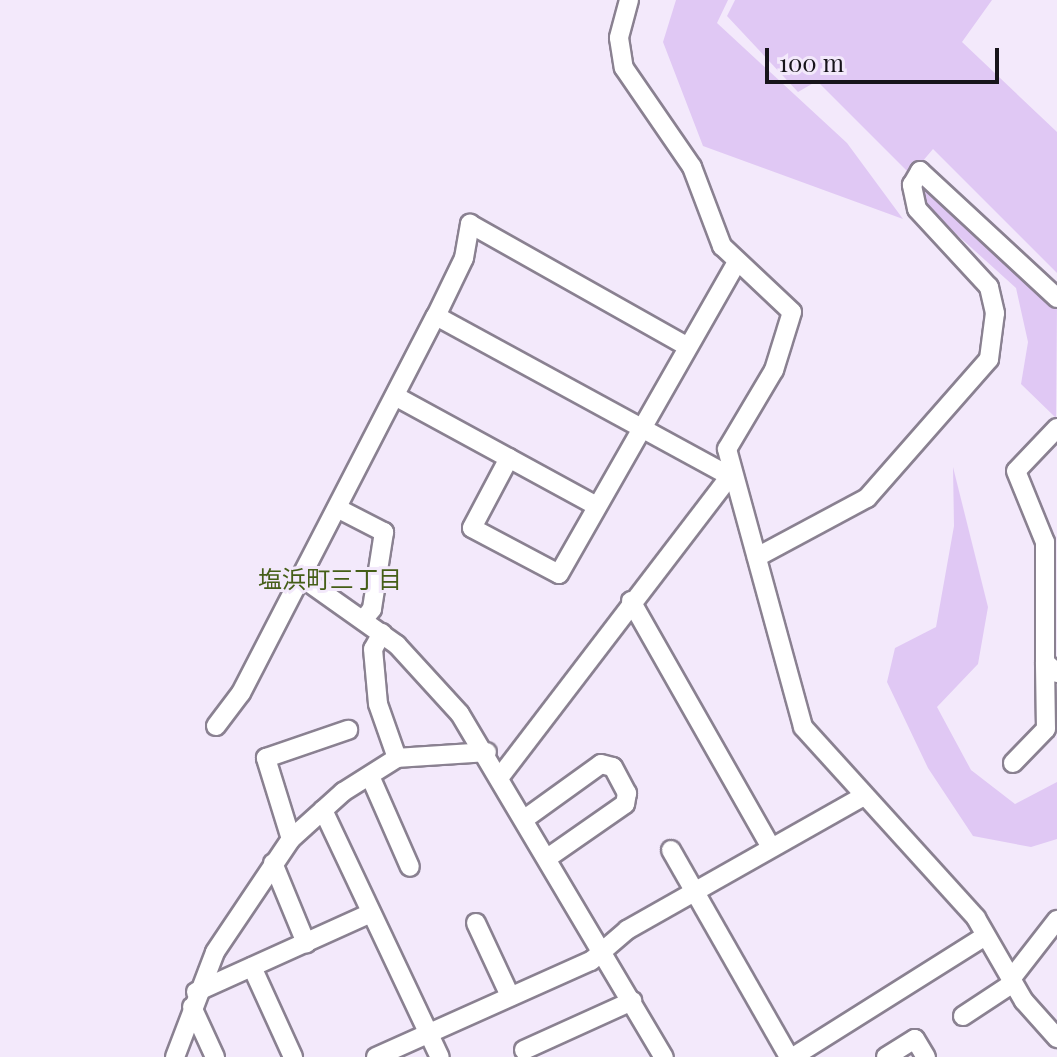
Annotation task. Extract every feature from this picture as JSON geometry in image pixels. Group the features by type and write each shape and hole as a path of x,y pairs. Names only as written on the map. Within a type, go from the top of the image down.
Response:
{"street":[{"path":"629,0 619,38 624,68 692,167 722,246 792,312 774,370 727,449 730,476 757,557 803,727 985,936 1012,981 1057,1038"},
{"path":"757,557 867,498 989,359 995,313 989,287 917,209 912,185 920,171 1057,298"},
{"path":"216,726 301,577 436,316 464,258 470,224 688,347"},
{"path":"509,458 472,528 559,574 737,262"},
{"path":"436,316 730,476"},
{"path":"395,396 597,506"},
{"path":"1013,763 1046,729 1051,668 1051,547 1016,471 1057,428"},
{"path":"501,775 631,601 730,476"},
{"path":"337,508 384,532 372,609 364,619"},
{"path":"301,577 382,633 431,679 487,752 664,1057"},
{"path":"631,601 771,847"},
{"path":"382,633 373,649 378,704 397,758"},
{"path":"291,839 266,758 348,730"},
{"path":"175,1057 194,999 273,863 291,839 323,810 397,758 487,752"},
{"path":"526,818 601,764 613,767 627,793 625,804 549,857"},
{"path":"370,776 410,867"},
{"path":"383,1055 604,951 695,892 862,797"},
{"path":"323,810 440,1057"},
{"path":"671,850 791,1057 985,936"},
{"path":"273,863 306,943"},
{"path":"194,999 252,967 371,913"},
{"path":"963,1016 1012,981 1057,920"},
{"path":"476,923 510,996"},
{"path":"252,967 293,1057"},
{"path":"194,999 215,1057"},
{"path":"524,1050 632,1001"},
{"path":"886,1057 915,1039 926,1057"}],"shaded area":[{"path":"676,0 728,0 717,23 847,143 903,219 703,146 663,42"},
{"path":"735,0 992,0 962,42 1057,132 1057,273 933,149 911,175 817,81 798,92 727,16"},
{"path":"923,181 1057,305 1056,418 1021,384 1028,342 1016,288 923,204"},
{"path":"953,467 988,607 978,664 937,707 971,770 1015,804 1057,782 1057,839 1031,847 973,836 928,768 887,682 895,648 936,627 954,526"}],"district":[{"name":"塩浜町三丁目","path":"330,579"}]}
